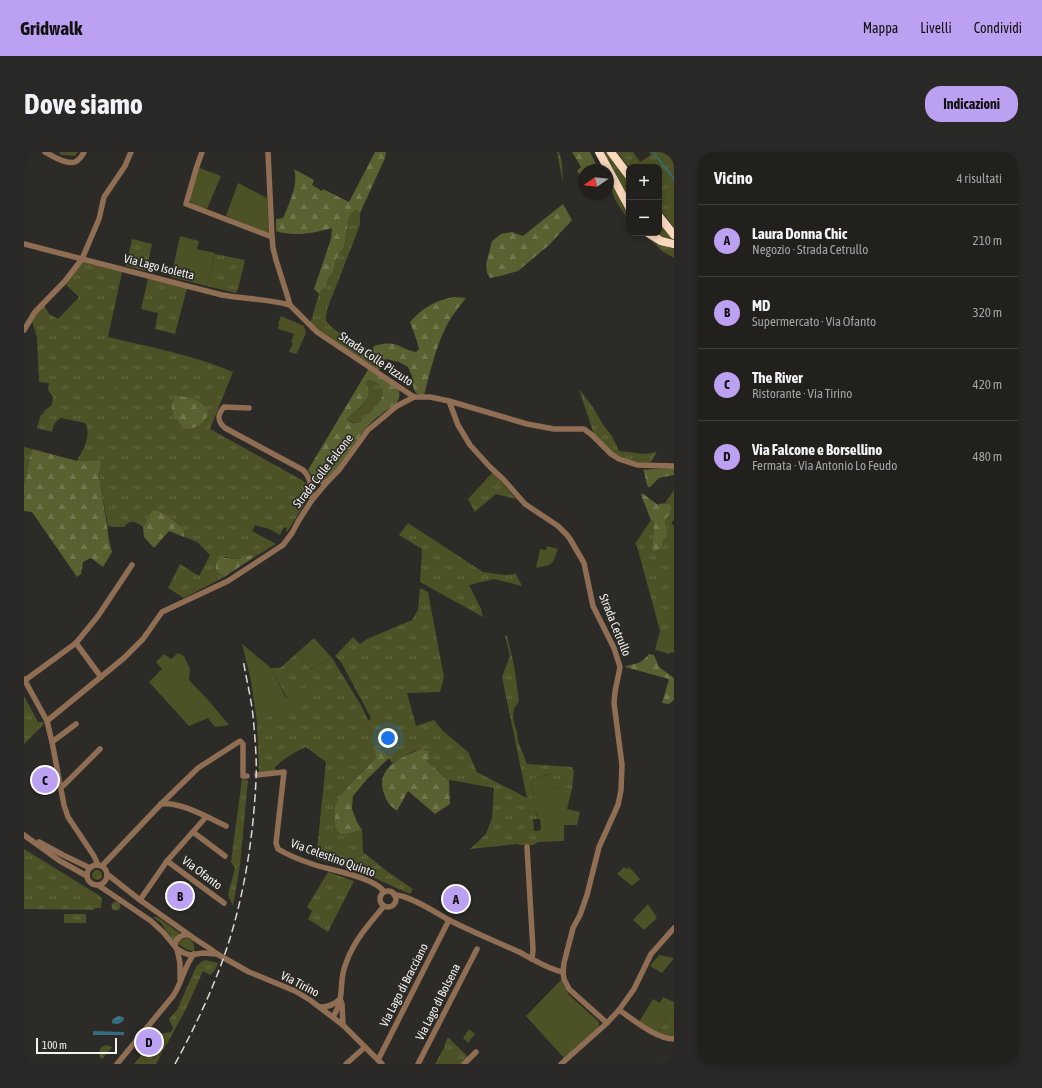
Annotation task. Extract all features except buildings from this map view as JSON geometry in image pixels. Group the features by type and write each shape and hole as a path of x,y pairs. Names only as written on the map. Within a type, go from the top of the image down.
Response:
{"highway":[{"path":"599,152 626,201"},
{"path":"611,152 626,172"},
{"path":"662,220 674,235"},
{"path":"653,236 661,241 674,244"}],"street":[{"path":"45,152 64,162 75,162 84,152"},
{"path":"24,330 35,312 65,281 82,259 100,219 104,197 125,166 132,152"},
{"path":"202,152 186,204 272,237"},
{"name":"Strada Colle Pizzuto","path":"268,152 272,237 276,260 290,305 317,332 414,397 430,397 449,401 526,424 554,429 584,429 611,454 627,463 636,465 674,466"},
{"path":"669,152 674,157"},
{"name":"Via Lago Isoletta","path":"24,244 222,295 290,305"},
{"name":"Strada Colle Falcone","path":"47,721 124,658 143,639 162,612 228,581 283,545 312,500 338,470 368,430 397,406 414,397"},
{"name":"Strada Cetrullo","path":"449,401 458,425 470,444 490,467 525,504 558,526 570,539 584,563 593,606 619,661 620,667 614,703 622,765 622,790 618,805 600,846 580,915 572,928 563,972"},
{"path":"249,408 224,407 222,409 219,422 226,428 303,470 310,482 312,500"},
{"path":"310,482 328,481"},
{"path":"117,1064 178,989 189,961 195,954 198,947 195,939 140,900 107,874 104,868 100,866 95,859 68,817 64,805 47,721 24,681 76,643 98,616 132,565"},
{"path":"76,643 101,677"},
{"path":"93,666 94,682"},
{"path":"52,742 76,724"},
{"path":"87,876 90,868 93,866 100,866 108,860 161,804 198,768 240,741 243,744 245,776"},
{"path":"60,786 64,786 100,749"},
{"name":"Via Celestino Quinto","path":"257,775 284,772 276,842 278,848 290,856 303,861 359,877 378,886 384,892"},
{"path":"161,804 176,804 226,826"},
{"name":"Via Ofanto","path":"140,900 167,861 206,817"},
{"path":"192,832 224,856"},
{"path":"24,835 90,868"},
{"path":"24,835 60,861 87,876 92,884 98,885 151,921 176,947 184,953 190,955 195,954"},
{"path":"527,846 533,950 532,959"},
{"path":"95,859 101,862 108,860"},
{"name":"Via Ofanto","path":"167,861 224,903"},
{"path":"98,885 104,882 107,874"},
{"path":"384,906 381,903 380,896 384,892 387,891 394,895 400,895 549,968 563,972 564,979 569,988 607,1024"},
{"path":"334,1017 340,999 344,970 352,948 365,928 384,906 393,905 395,900 394,895"},
{"name":"Via Lago di Bracciano","path":"380,1062 449,920"},
{"path":"565,1063 620,1010 634,989 650,954 674,928"},
{"path":"179,984 180,963 175,942 178,938 185,934 189,934"},
{"name":"Via Tirino","path":"195,939 217,954 256,975 295,991 310,1000 334,1017 380,1062"},
{"name":"Via Lago di Bolsena","path":"418,1064 478,950"},
{"name":"Via Tirino","path":"195,954 217,954"},
{"path":"320,1007 331,1006 340,999"},
{"path":"340,999 342,1004 343,1026"},
{"path":"620,1010 654,1034 666,1039 674,1040"},
{"path":"346,1064 365,1047"},
{"path":"464,1064 476,1052"}],"green space":[{"path":"59,152 78,152 75,156 61,155"},
{"path":"375,152 386,152 385,158 360,213 356,210 351,213 348,221 344,247 336,259 333,272 319,294 314,289 331,239 332,228 304,234 290,234 276,231 276,219 283,218 294,190 294,169 314,180 312,185 322,191 323,189 349,202"},
{"path":"557,152 559,152 562,162 563,183"},
{"path":"572,152 590,152 596,164 579,164"},
{"path":"603,152 607,152 626,177 626,194 614,172 614,164 610,164"},
{"path":"617,152 633,152 640,162 651,155 649,152 668,152 674,159 674,228 662,212 662,164 626,164"},
{"path":"197,167 221,176 207,209 193,204 188,199"},
{"path":"238,183 267,198 269,234 226,216"},
{"path":"614,183 626,202 626,216 614,196"},
{"path":"563,204 572,220 549,245 518,271 490,278 487,273 486,264 492,241 501,234 512,232 523,236"},
{"path":"356,210 360,213 360,225 328,307 326,319 330,326 340,333 386,359 378,372 310,324 319,294 333,272 336,259 344,247 348,221 351,213"},
{"path":"662,225 674,240 674,258 662,251 646,236 662,236"},
{"path":"180,236 199,241 197,249 215,253 207,286 171,277"},
{"path":"132,239 152,244 146,271 126,266"},
{"path":"215,254 245,260 236,293 207,286"},
{"path":"83,262 122,272 108,337 187,356 233,372 210,429 302,480 309,486 309,497 287,532 287,528 284,527 280,535 269,529 255,525 252,531 276,544 256,556 239,559 225,557 221,575 224,577 184,598 168,588 180,564 199,576 210,555 197,542 184,537 184,530 176,521 166,515 151,512 143,527 138,523 133,522 126,524 124,527 108,526 99,476 102,460 77,461 87,437 88,432 85,423 61,418 55,424 52,432 37,428 41,414 43,415 44,411 52,405 53,397 48,390 49,383 39,382 37,337 32,321 44,305 49,314 59,318 79,297 64,283"},
{"path":"148,279 187,288 175,334 155,329 158,313 141,309"},
{"path":"454,297 466,298 452,317 441,337 424,395 420,395 414,389 412,376 408,367 399,362 382,358 372,351 374,346 388,343 416,352 419,349 410,322 430,305 441,300"},
{"path":"281,316 304,326 306,333 297,353 295,354 289,352 293,343 291,342 294,334 278,329"},
{"path":"369,368 399,390 399,398 395,405 372,421 332,475 327,478 315,479 308,470","holes":["369,380 378,384 382,389 383,396 361,421 357,423 351,422 347,419 367,399 369,391 366,382"]},
{"path":"94,380 115,386 114,391 92,399"},
{"path":"369,380 375,381 383,389 382,399 363,419 354,423 351,422 347,419 367,400 369,391 366,382"},
{"path":"579,389 612,436 619,451 645,454 657,452 651,462 640,463 626,460 606,449 593,432"},
{"path":"177,396 194,399 204,406 208,415 196,427 187,428 179,422 172,407 172,403"},
{"path":"24,447 32,449 24,484"},
{"path":"32,449 77,461 102,460 99,476 112,552 103,567 91,558 83,562 81,574 77,577 32,512 24,511 24,484"},
{"path":"674,468 674,475 659,478 650,487 648,487 643,470"},
{"path":"493,472 516,499 496,494 475,512 468,499"},
{"path":"674,490 674,520 671,523 674,526 674,646 660,631 637,546 635,544 651,520 654,522 652,550 662,547 662,543 667,534 665,519 670,515 672,508 665,503"},
{"path":"642,493 658,505 667,503 672,508 670,515 665,519 667,534 662,543 662,547 659,550 652,550 654,522 651,520 641,495"},
{"path":"154,510 167,515 177,523 184,530 184,537 169,531 154,548 144,537 143,527 151,512"},
{"path":"408,523 483,572 505,575 516,574 522,586 494,579 469,585 481,609 483,617 420,582 422,549 399,535"},
{"path":"547,546 558,549 553,562 549,565 536,568 540,549 546,550"},
{"path":"251,555 256,556 224,577 216,570 217,561 220,559 239,559"},
{"path":"420,588 428,592 444,677 440,692 407,693 416,726 434,720 443,731 468,752 477,772 527,798 502,677 510,656 505,635 507,636 514,665 519,701 514,709 514,723 518,741 527,764 572,767 574,771 572,789 553,787 550,774 532,779 533,796 531,802 538,819 533,819 534,831 537,831 538,842 533,845 518,844 470,849 486,834 492,818 494,788 447,780 427,762 430,758 429,751 424,749 412,752 392,763 385,753 376,757 339,799 346,834 362,830 363,852 388,872 413,889 410,894 359,871 316,859 326,762 306,747 282,761 275,767 275,772 259,773 257,722 309,686 287,698 271,668 280,668 298,652 311,669 332,658 362,707 368,720 371,719 341,662 335,656 353,637 360,644 367,639 412,620 418,610"},
{"path":"660,631 674,646 674,653 671,652 670,654 655,650"},
{"path":"314,638 332,658 311,669 298,652"},
{"path":"242,644 271,668 286,698 309,686 314,695 257,722 251,681"},
{"path":"178,653 184,656 190,669 189,680 229,725 215,727 208,718 189,726 149,682 162,669 156,662 164,654 171,659"},
{"path":"649,654 654,655 659,667 674,678 674,700 669,704 662,703 669,679 625,667 640,662"},
{"path":"24,696 38,722 43,722 44,724 24,744"},
{"path":"375,748 385,753 389,758 368,778 353,796 352,809 362,830 341,834 336,829 335,807 341,795 376,757"},
{"path":"423,749 429,751 430,758 427,762 449,781 450,804 435,814 408,791 397,811 388,802 383,791 382,783 384,775 388,768 401,758"},
{"path":"551,774 553,787 572,789 567,809 580,812 577,825 564,825 564,841 538,842 537,831 541,830 540,819 538,819 537,814 530,804 533,796 532,779"},
{"path":"242,779 248,780 240,865 233,906 228,895 235,868 231,862"},
{"path":"24,849 100,896 102,899 101,908 95,908 94,910 24,909"},
{"path":"624,867 627,869 629,867 640,879 632,886 617,874"},
{"path":"95,870 99,870 101,871 101,879 95,880 92,877 92,873"},
{"path":"328,872 354,881 328,932 308,919 312,911 307,907"},
{"path":"116,901 121,906 116,911 111,906"},
{"path":"648,904 657,918 644,930 633,920"},
{"path":"64,914 86,914 86,923 64,923"},
{"path":"153,917 159,918 182,935 174,941 161,923"},
{"path":"187,938 193,943 194,951 186,949 178,944 181,940"},
{"path":"659,955 674,958 662,973 650,966"},
{"path":"205,960 218,963 215,970 210,975 203,971 187,1007 156,1064 134,1064 149,1046 154,1049 157,1044 152,1041 158,1034 171,1032 173,1028 169,1019 177,1010 196,967"},
{"path":"561,980 569,995 599,1022 598,1028 564,1058 526,1016"},
{"path":"663,997 674,1002 674,1014 670,1012 657,1034 639,1022 653,999 660,1003"},
{"path":"670,1012 674,1014 674,1038 657,1034"},
{"path":"469,1029 475,1034 468,1043 463,1038"},
{"path":"448,1037 468,1057 462,1064 435,1064 445,1046"},
{"path":"106,1045 112,1047 102,1059 100,1051 102,1047"}],"water":[{"path":"118,1016 124,1018 123,1021 118,1024 112,1023 112,1020"},
{"path":"93,1031 124,1032 124,1035 93,1035"}],"waterway":[{"path":"653,152 674,179"}],"railway":[{"path":"175,1064 203,1009 219,971 232,933 241,897 250,847 254,813 256,764 252,709 243,659"}],"place":[{"name":"The River","path":"45,780"},
{"name":"MD","path":"180,896"},
{"name":"Laura Donna Chic","path":"456,899"},
{"name":"Via Falcone e Borsellino","path":"149,1042"}]}
